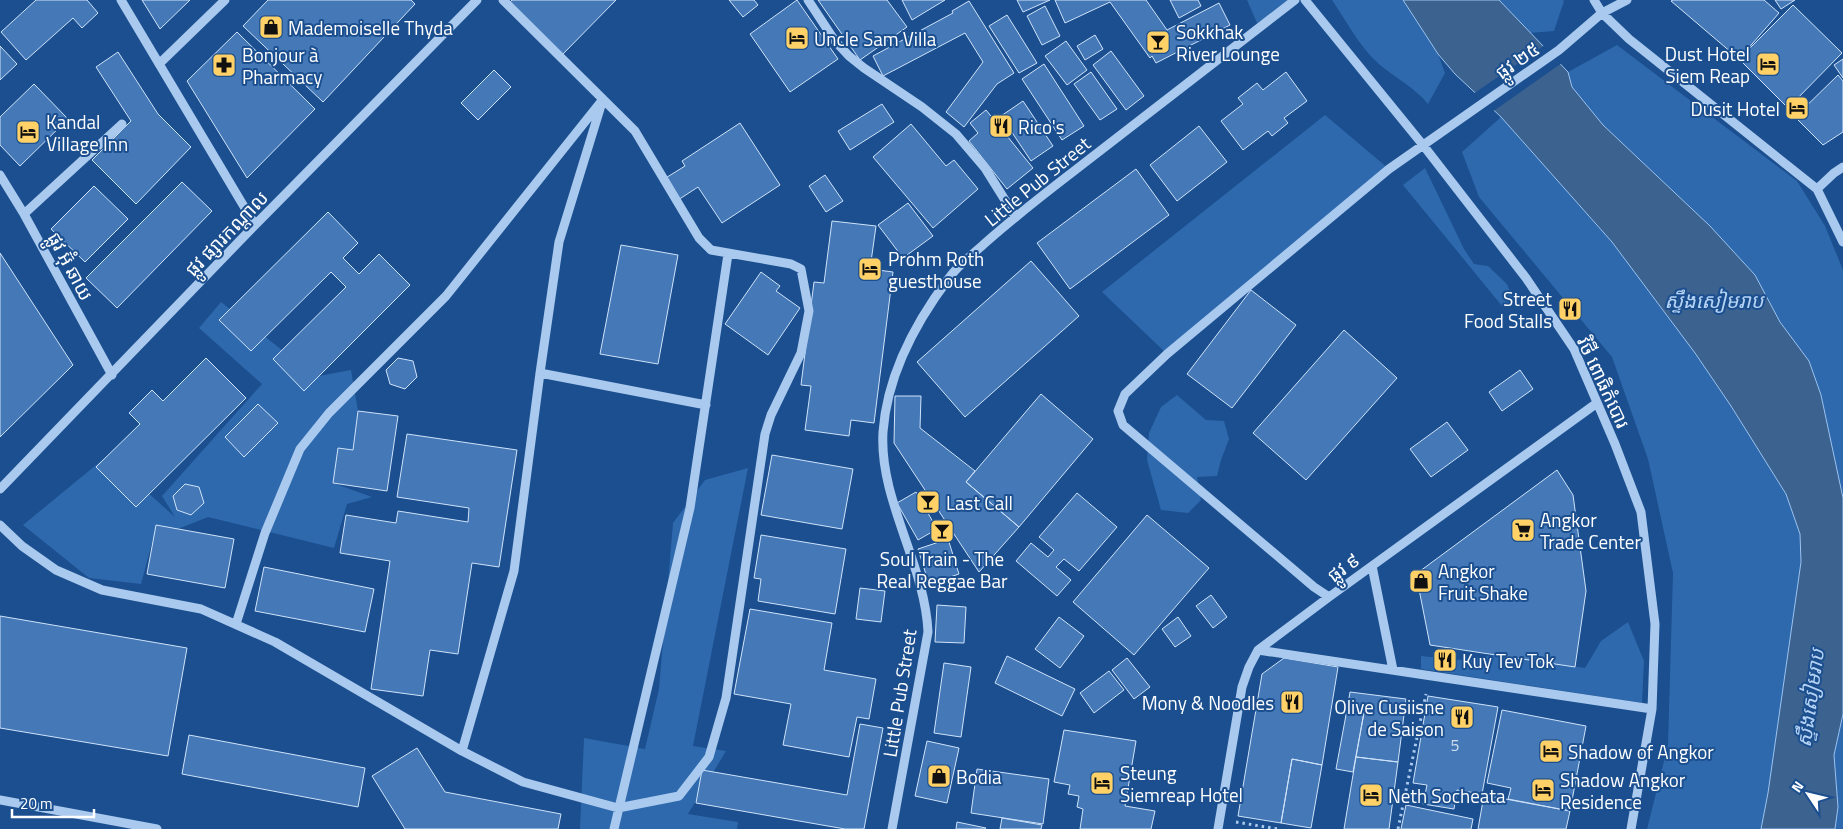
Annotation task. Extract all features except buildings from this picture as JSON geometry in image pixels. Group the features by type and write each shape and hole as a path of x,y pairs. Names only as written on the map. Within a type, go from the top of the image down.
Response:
{"street":[{"path":"121,0 255,225"},
{"path":"159,64 225,0"},
{"name":"ផ្លូវ ផ្សារកណ្តាល","path":"0,489 255,225 477,0"},
{"path":"0,525 22,546 56,570 102,590 201,610 275,642 462,751 523,782 618,808 679,796 709,757 726,698 765,434 771,415 801,353 809,311 801,270 791,264 712,250 699,238 635,131 503,0"},
{"path":"808,0 835,40 849,56 922,107 956,134 985,168 1015,216"},
{"name":"Little Pub Street","path":"892,829 928,632 925,601 891,491 885,461 883,432 888,397 898,365 912,336 950,277 1015,216 1296,0"},
{"name":"វិថី ពោធិកំបោរ","path":"1305,0 1423,144 1526,278 1574,349 1641,512 1656,624 1652,709 1631,829"},
{"path":"1594,0 1602,13 1629,39 1817,189 1843,242"},
{"name":"ផ្លូវ ២៥","path":"1329,597 1314,588 1123,425 1118,411 1125,394 1167,354 1389,169 1560,50 1602,13 1627,0"},
{"path":"462,751 514,571 559,242 603,99"},
{"path":"236,624 265,533 300,449 329,413 446,296 603,99"},
{"path":"24,214 122,124"},
{"path":"1817,189 1843,167"},
{"name":"ផ្លូវ អ៊ុំ ឆាយ","path":"0,175 24,214 112,375"},
{"path":"614,829 690,508 728,254"},
{"path":"540,372 706,405"},
{"name":"ផ្លូវ ៩","path":"1218,829 1242,687 1249,667 1258,650 1597,403"},
{"path":"1372,566 1393,670"},
{"path":"1258,650 1652,709"},
{"path":"0,800 157,829"}],"path":[{"path":"1398,829 1430,676"},
{"path":"1219,819 1278,829"}],"shaded area":[{"path":"1247,0 1291,0 1257,23"},
{"path":"1332,0 1403,0 1438,54 1445,73 1428,104 1373,58 1360,43"},
{"path":"1499,0 1564,1 1554,31 1529,33"},
{"path":"1617,45 1797,181 1825,226 1843,270 1843,498 1821,395 1809,362 1780,322 1755,275 1669,187 1603,125 1572,87 1568,72"},
{"path":"1325,115 1389,169 1167,354 1102,292"},
{"path":"1501,117 1612,242 1695,353 1731,406 1786,494 1800,534 1801,562 1768,793 1761,829 1647,829 1668,745 1673,573 1648,459 1612,357 1479,197 1462,152"},
{"path":"1425,168 1464,249 1474,264 1488,266 1507,284 1514,301 1508,307 1502,306 1403,185"},
{"path":"221,302 282,350 319,376 351,370 358,411 353,450 337,456 333,483 372,497 347,504 334,548 208,517 153,539 141,584 89,578 23,525 107,456 175,517 162,496 262,384 199,328"},
{"path":"1177,395 1206,420 1224,421 1229,439 1217,476 1197,477 1201,500 1188,513 1161,510 1147,460 1149,433 1161,407"},
{"path":"748,468 693,746 726,751 688,814 738,822 737,829 580,829 584,738 645,749 659,689 673,523 705,480"},
{"path":"1628,622 1644,661 1642,703 1421,669 1421,656 1458,660 1496,655 1585,668 1601,641"},
{"path":"1843,714 1843,829 1835,829 1838,807 1834,755"}],"water":[{"name":"ស្ទឹងសៀមរាប","path":"1403,0 1499,0 1568,72 1572,87 1603,125 1710,226 1755,275 1780,322 1809,361 1821,395 1843,498 1843,714 1834,755 1838,807 1835,829 1761,829 1768,793 1801,562 1800,534 1786,494 1731,406 1695,353 1612,242 1501,117 1455,74 1438,54"}],"pier":[{"path":"1545,45 1562,63 1492,112 1473,94"}],"place":[{"name":"Mademoiselle Thyda","path":"271,27"},
{"name":"Uncle Sam Villa","path":"797,38"},
{"name":"Sokkhak River Lounge","path":"1158,42"},
{"name":"Dust Hotel Siem Reap","path":"1768,64"},
{"name":"Bonjour à Pharmacy","path":"224,65"},
{"name":"Dusit Hotel","path":"1797,108"},
{"name":"Rico's","path":"1001,126"},
{"name":"Kandal Village Inn","path":"28,132"},
{"name":"Prohm Roth guesthouse","path":"870,269"},
{"name":"Street Food Stalls","path":"1570,309"},
{"name":"Last Call","path":"928,502"},
{"name":"Angkor Trade Center","path":"1523,530"},
{"name":"Soul Train - The Real Reggae Bar","path":"942,531"},
{"name":"Angkor Fruit Shake","path":"1421,581"},
{"name":"Kuy Tev Tok","path":"1445,660"},
{"name":"Mony & Noodles","path":"1292,702"},
{"name":"Olive Cusiisne de Saison","path":"1462,717"},
{"name":"Shadow of Angkor","path":"1551,751"},
{"name":"Bodia","path":"939,776"},
{"name":"Steung Siemreap Hotel","path":"1102,783"},
{"name":"Shadow Angkor Residence","path":"1543,790"},
{"name":"Neth Socheata","path":"1371,795"}]}
